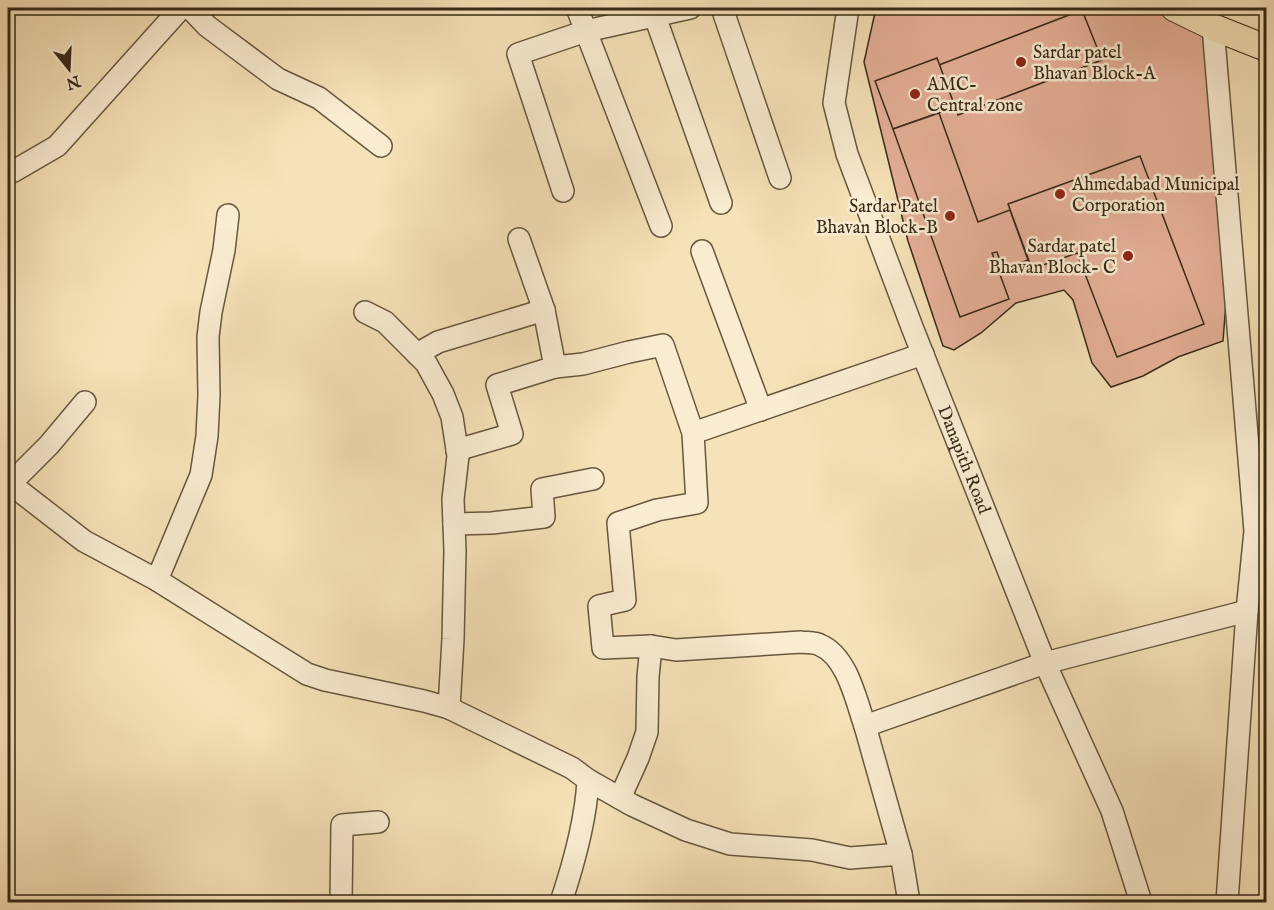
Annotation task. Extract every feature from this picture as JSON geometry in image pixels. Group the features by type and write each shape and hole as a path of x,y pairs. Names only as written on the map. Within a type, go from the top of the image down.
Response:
{"main road":[{"path":"1174,8 1213,27 1266,48"}],"street":[{"path":"8,173 57,146 181,8"},
{"path":"190,8 207,26 278,79 320,98 381,146"},
{"path":"578,8 661,226"},
{"path":"563,191 518,54 653,11 690,8"},
{"path":"722,8 780,178"},
{"name":"Danapith Road","path":"848,8 834,103 847,154 1045,663 1112,811 1141,903"},
{"path":"653,11 721,203"},
{"path":"1213,27 1256,531 1247,611 1227,903"},
{"path":"157,580 201,475 209,405 208,338 228,215"},
{"path":"519,239 544,309 555,367"},
{"path":"702,251 761,410"},
{"path":"417,354 438,342 544,309"},
{"path":"365,312 385,322 426,363 443,394 452,417 458,456 453,499 455,551 449,708"},
{"path":"457,450 513,434 497,385 555,367 583,364 663,345 693,433 697,503 657,510 618,523 625,600 599,606 603,648 651,646 676,650 801,642 818,643 832,652 846,673 865,726 902,854 909,903"},
{"path":"693,433 923,354"},
{"path":"85,402 49,445 9,483 84,541 157,580 307,674 449,708 572,768 620,798 686,830 730,844 812,850 850,858 902,854"},
{"path":"454,524 492,523 544,516 542,489 593,479"},
{"path":"865,726 1045,663 1247,611"},
{"path":"620,798 647,732 651,646"},
{"path":"561,903 572,869 587,801 588,780"},
{"path":"341,903 342,825 378,822"}],"building":[{"name":"Ahmedabad Municipal Corporation","path":"876,8 1162,8 1211,33 1227,289 1223,341 1178,357 1143,376 1111,387 1092,363 1073,300 1064,290 1016,303 981,333 954,350 943,346 908,241 864,62"},
{"name":"Sardar patel Bhavan Block-A","path":"1082,10 1102,60 958,115 939,65"},
{"name":"AMC- Central zone","path":"937,58 955,107 893,129 875,81"},
{"name":"Sardar Patel Bhavan Block-B","path":"939,113 978,222 1010,210 1028,260 1003,269 997,252 992,253 1009,299 960,317 893,129"},
{"name":"Sardar patel Bhavan Block- C","path":"1140,156 1204,324 1117,357 1077,253 1032,269 1008,204"}],"place":[{"name":"Sardar patel Bhavan Block-A","path":"1021,62"},
{"name":"AMC- Central zone","path":"915,94"},
{"name":"Ahmedabad Municipal Corporation","path":"1060,194"},
{"name":"Sardar Patel Bhavan Block-B","path":"950,216"},
{"name":"Sardar patel Bhavan Block- C","path":"1128,256"}]}
